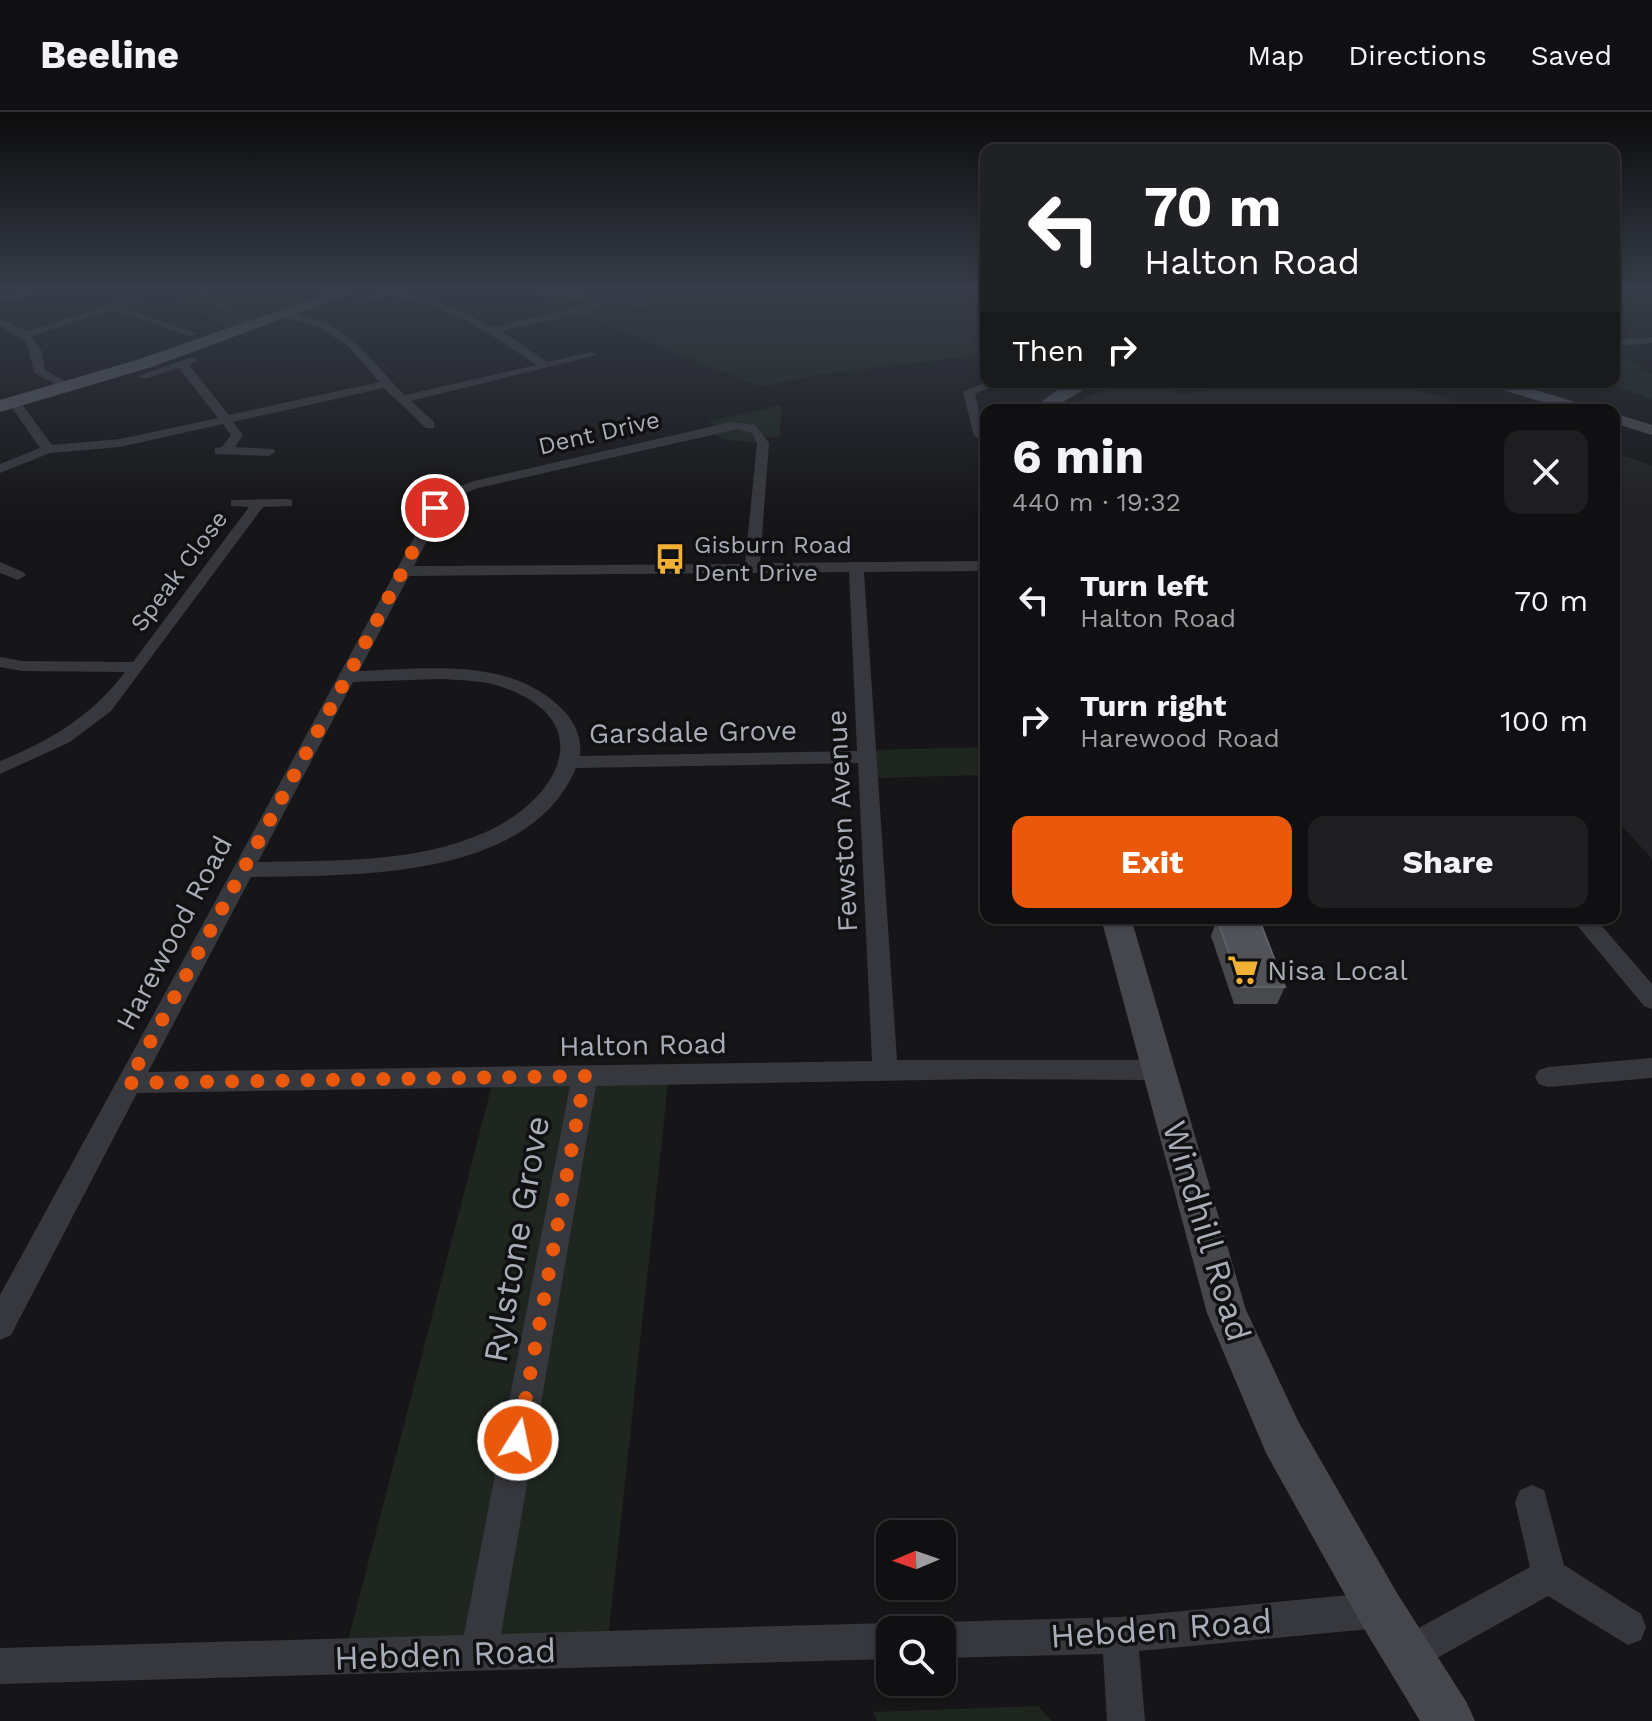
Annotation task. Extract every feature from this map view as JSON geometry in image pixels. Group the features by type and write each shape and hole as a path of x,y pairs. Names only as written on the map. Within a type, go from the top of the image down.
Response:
{"main road":[{"path":"7,404 137,364"}],"street":[{"path":"39,364 39,372 68,387"},
{"path":"144,376 180,364"},
{"path":"180,364 187,368 238,437 220,451 269,452"},
{"path":"367,364 430,425"},
{"path":"403,399 553,364"},
{"path":"0,469 48,449 120,443 387,384"},
{"path":"980,388 969,392 980,436"},
{"path":"1049,404 1077,388"},
{"path":"1512,388 1566,404"},
{"path":"7,404 48,449"},
{"path":"1620,420 1652,430"},
{"name":"Dent Drive","path":"403,571 438,501 450,492 717,428 742,425 758,431 763,443 752,569"},
{"name":"Speak Close","path":"236,503 287,503"},
{"name":"Speak Close","path":"0,768 52,745 94,720 117,695 259,503"},
{"path":"403,571 980,566"},
{"path":"0,567 18,575"},
{"name":"Fewston Avenue","path":"856,569 885,1071"},
{"name":"Harewood Road","path":"0,1325 403,571"},
{"name":"Speak Close","path":"0,662 22,666 137,667"},
{"name":"Garsdale Grove","path":"241,870 377,865 418,861 457,851 493,837 523,819 551,795 570,762 569,733 560,715 533,694 493,679 443,675 347,677"},
{"name":"Garsdale Grove","path":"570,762 865,757"},
{"name":"Windhill Road","path":"1118,924 1227,1313 1282,1437 1380,1610 1449,1721"},
{"path":"1587,924 1652,1000"},
{"path":"1548,1077 1652,1068"},
{"name":"Halton Road","path":"128,1083 885,1071 1158,1070"},
{"name":"Rylstone Grove","path":"479,1653 585,1076"},
{"path":"1532,1502 1549,1576 1628,1627"},
{"path":"1408,1654 1549,1576"},
{"name":"Hebden Road","path":"956,1640 1120,1635 1380,1610"},
{"path":"1120,1635 1126,1721"},
{"name":"Hebden Road","path":"0,1666 876,1641"}],"shaded area":[{"path":"704,364 904,364 816,375 760,387"},
{"path":"1620,364 1634,364 1652,374 1652,399 1620,388"},
{"path":"1110,388 1170,388 1181,394 1220,388 1413,388 1463,404 1070,404"},
{"path":"781,405 780,437 763,437 763,443 727,440 705,430 717,428 709,421"},
{"path":"1620,455 1652,465 1652,859 1620,824"},
{"path":"980,747 980,775 873,778 870,750"},
{"path":"669,1074 607,1649 344,1656 494,1077"},
{"path":"1038,1706 1052,1721 877,1721 873,1712"}],"building":[{"path":"1219,924 1261,924 1285,987 1241,987"}],"place":[{"name":"Gisburn Road Dent Drive","path":"670,559"},
{"name":"Nisa Local","path":"1243,970"}],"route":[{"path":"435,508 128,1083 585,1076 518,1440"}]}
